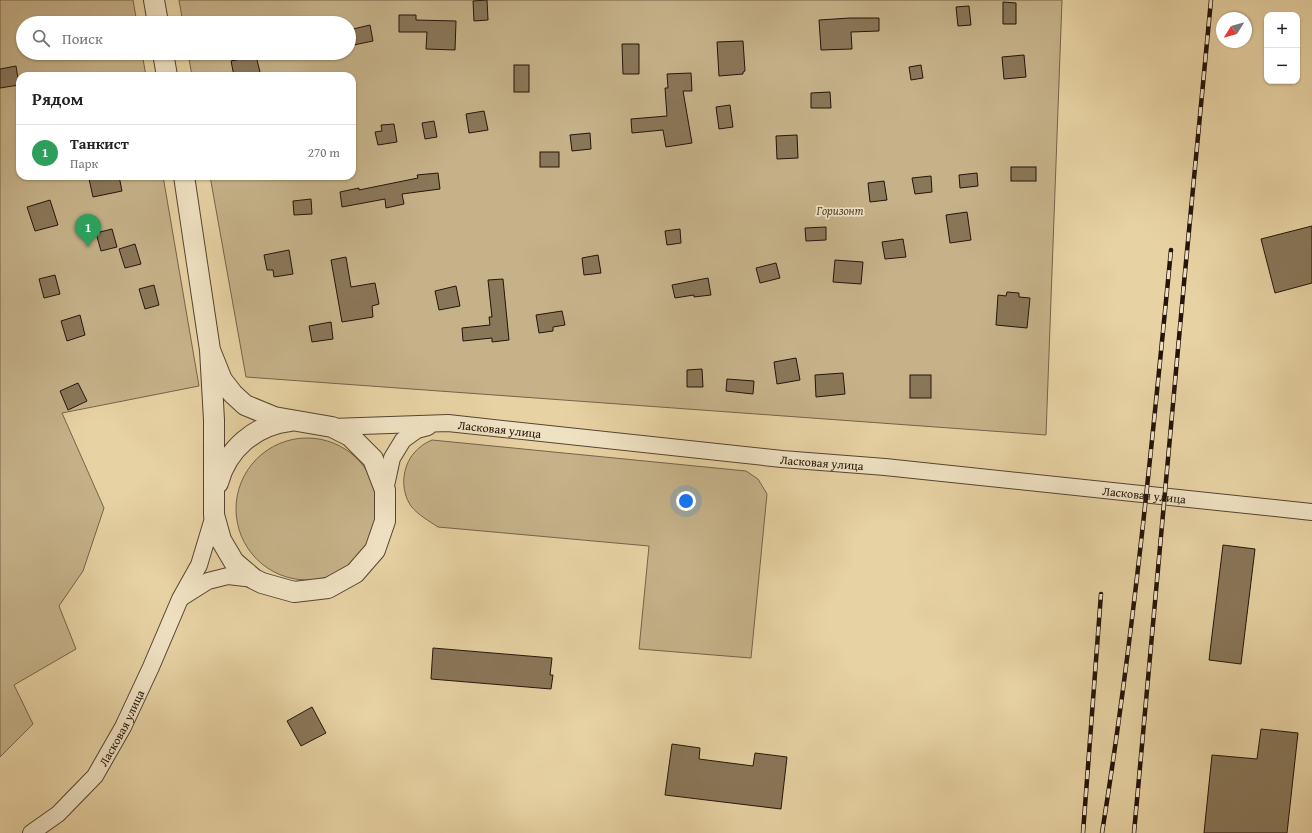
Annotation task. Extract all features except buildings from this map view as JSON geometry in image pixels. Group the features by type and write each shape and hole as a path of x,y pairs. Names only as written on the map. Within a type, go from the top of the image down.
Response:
{"street":[{"path":"154,0 157,16"},
{"path":"164,60 166,72"},
{"path":"185,180 210,350 214,420 214,515 221,540 234,562 254,579 262,583 294,592 328,588 355,573 375,550 385,521 385,490 392,458 403,440 417,430 448,423"},
{"path":"210,350 222,380 233,394 245,405 274,417 332,427 350,436 373,459 385,490"},
{"path":"214,494 221,470 236,448 255,432 279,422 296,420"},
{"name":"Ласковая улица","path":"332,427 448,423 782,459 885,467 1312,512"},
{"name":"Ласковая улица","path":"31,833 58,814 95,776 123,727 151,668 180,599 199,564 214,515"},
{"path":"180,599 208,581 228,576 254,579"}],"green space":[{"path":"0,0 133,0 136,16 16,16 16,60 143,60 145,72 16,72 16,180 164,180 199,386 62,413 104,508 83,571 59,606 76,649 14,685 33,724 0,757"},
{"name":"Горизонт","path":"179,0 1062,0 1046,435 246,377 211,180 356,180 356,72 191,72 189,60 356,60 356,16 182,16"},
{"path":"307,438 328,441 352,454 362,464 375,488 378,509 375,530 362,554 352,564 328,577 307,580 286,577 262,564 252,554 239,530 236,509 239,488 252,464 262,454 286,441"},
{"path":"432,440 746,471 758,479 767,494 751,658 639,649 649,546 438,527 427,520 411,506 407,500 404,479 407,465 414,453 422,445"}],"railway":[{"path":"1134,833 1211,0"},
{"path":"1102,833 1132,615 1149,469 1171,250"},
{"path":"1083,833 1101,594"}],"place":[{"name":"Танкист","path":"88,247"}]}
